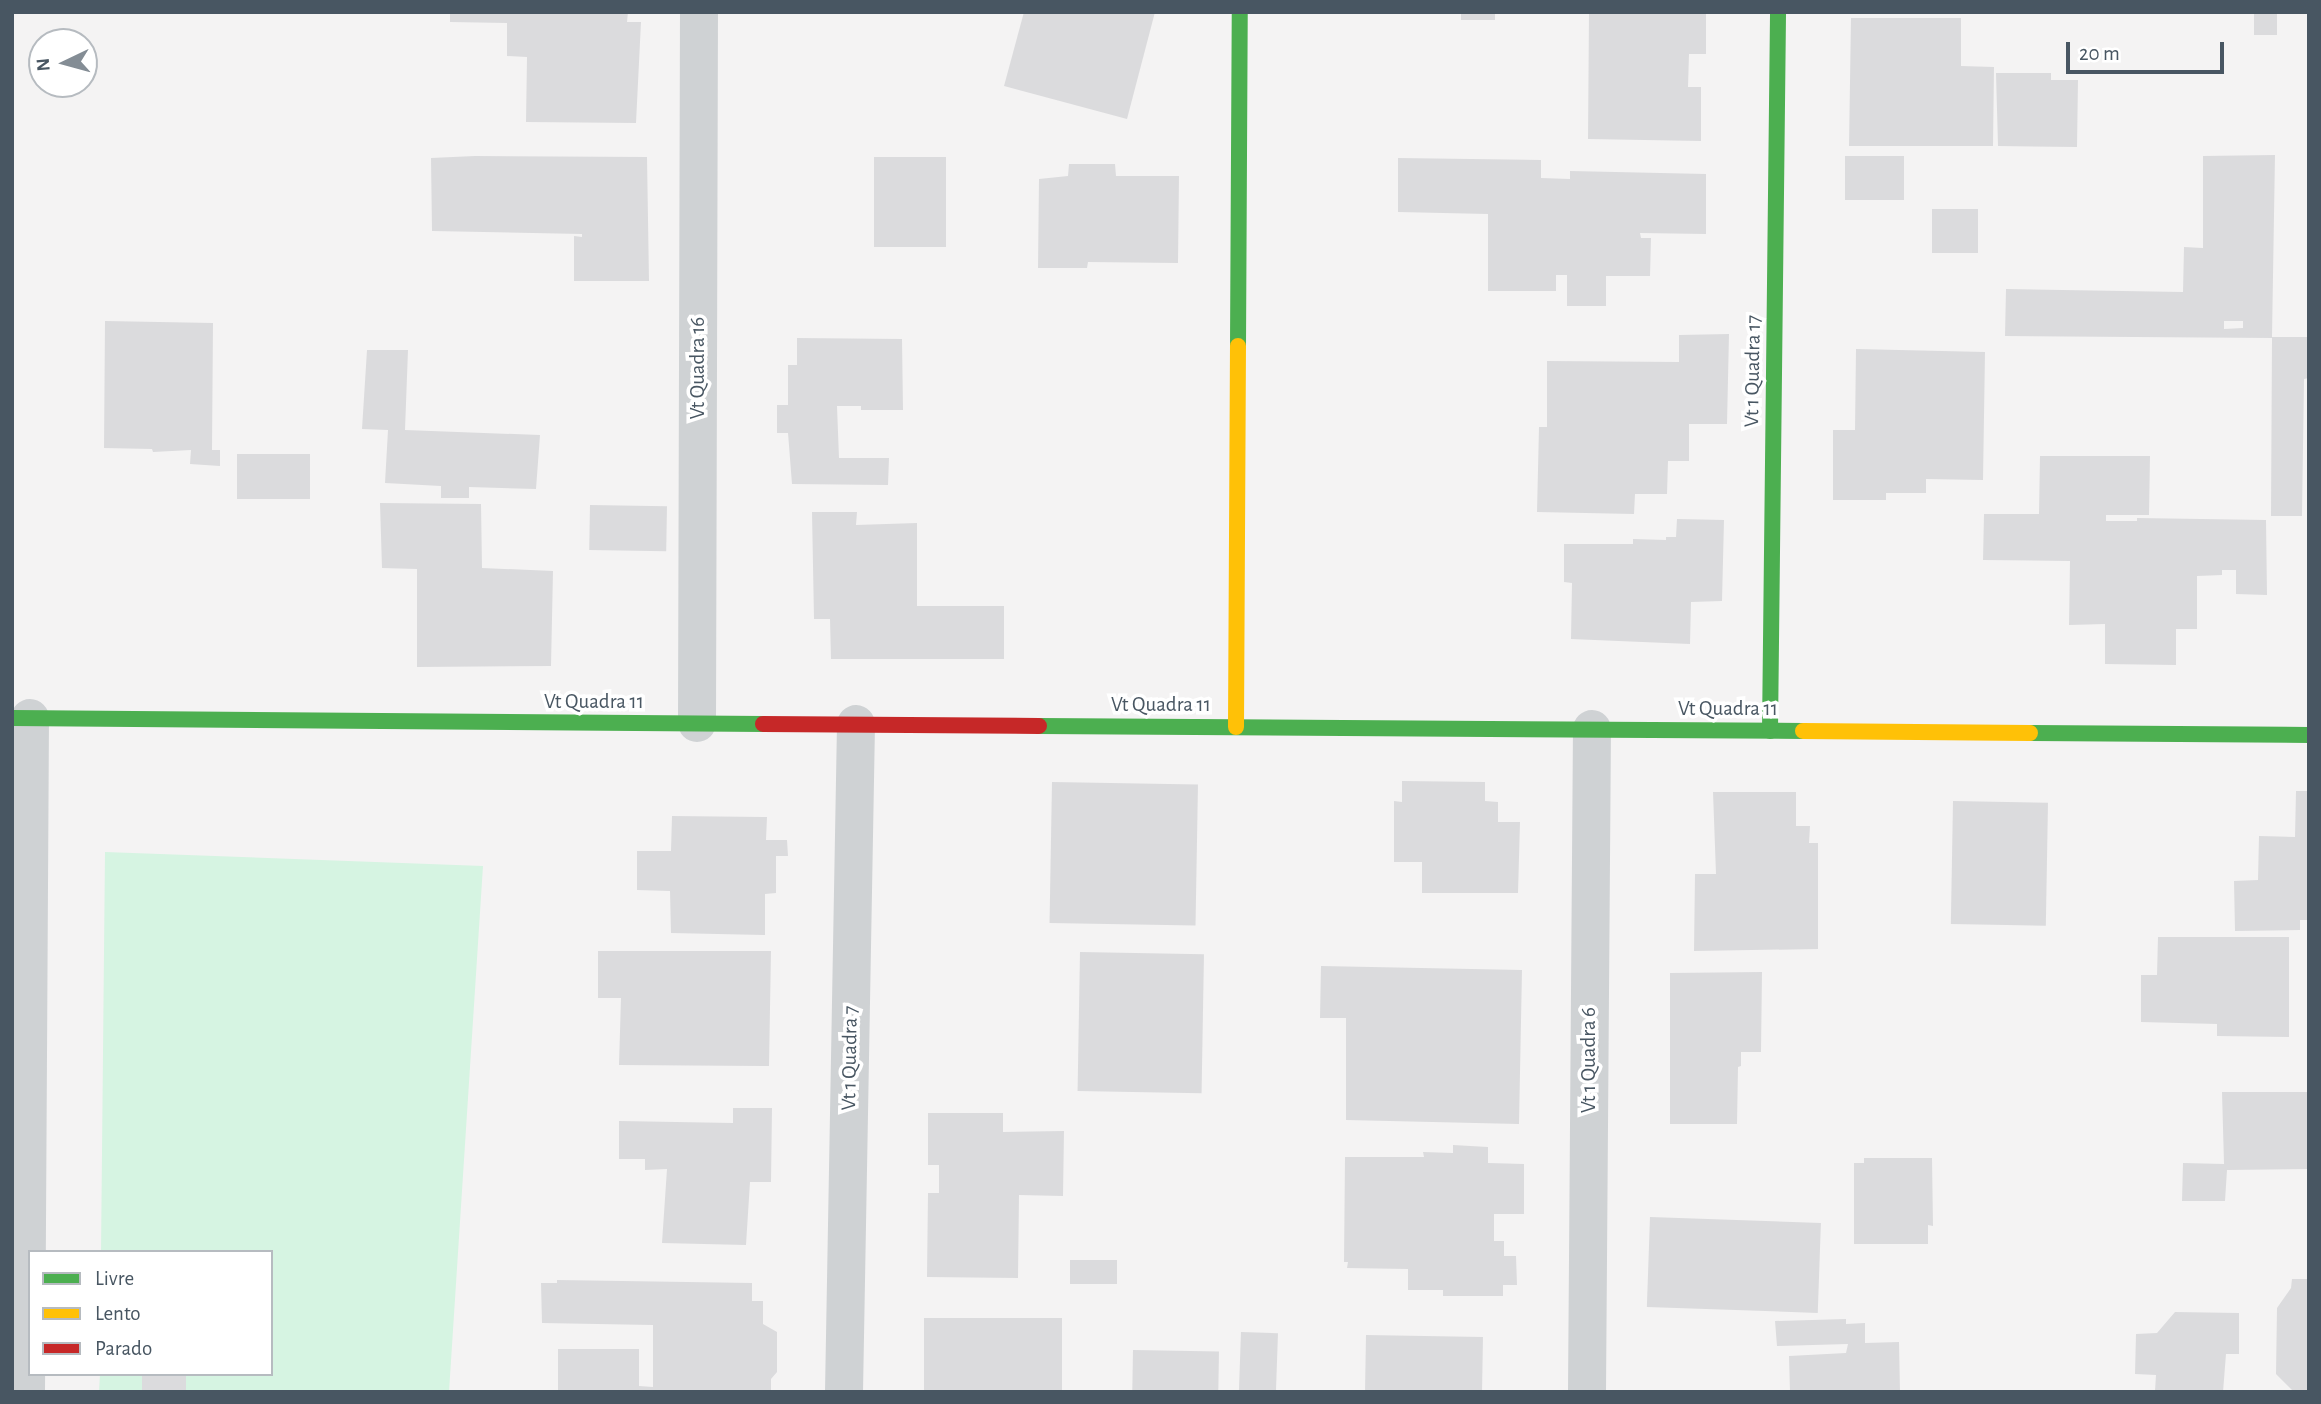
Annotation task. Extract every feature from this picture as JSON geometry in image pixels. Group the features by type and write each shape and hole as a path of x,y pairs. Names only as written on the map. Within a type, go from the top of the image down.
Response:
{"street":[{"name":"Vt Quadra 16","path":"697,723 699,12"},
{"path":"1236,727 1240,12"},
{"name":"Vt 1 Quadra 17","path":"1770,731 1778,12"},
{"name":"Vt Quadra 11","path":"21,718 2309,735"},
{"path":"21,718 26,1392"},
{"name":"Vt 1 Quadra 7","path":"844,1392 856,724"},
{"name":"Vt 1 Quadra 6","path":"1587,1392 1592,729"}],"green space":[{"path":"105,852 483,866 449,1392 99,1392 100,1376 273,1376 273,1250 101,1250"}],"building":[{"path":"450,12 628,12 627,22 641,22 636,123 526,122 527,57 507,56 507,23 450,22"},
{"path":"1024,12 1155,12 1127,119 1004,86"},
{"path":"1461,12 1495,12 1495,20 1461,20"},
{"path":"1589,12 1706,12 1706,54 1689,54 1688,87 1701,87 1701,141 1588,139"},
{"path":"2254,12 2277,12 2277,35 2254,35"},
{"path":"1851,18 1961,18 1961,66 1994,67 1993,146 1849,146"},
{"path":"1996,73 2051,73 2051,80 2078,80 2077,147 1998,146"},
{"path":"2275,155 2272,337 2309,337 2309,378 2304,379 2302,516 2271,516 2272,338 2005,336 2006,289 2183,292 2184,247 2203,248 2203,156","holes":["2224,321 2243,321 2243,328 2224,329"]},
{"path":"1845,156 1904,156 1904,200 1845,200"},
{"path":"647,157 649,281 574,281 574,236 582,237 582,234 432,231 431,158"},
{"path":"874,157 946,157 946,247 874,247"},
{"path":"1398,158 1541,160 1541,178 1570,179 1570,171 1706,174 1706,234 1640,233 1641,238 1651,238 1650,276 1606,276 1606,306 1567,306 1567,275 1556,275 1556,291 1488,291 1488,214 1398,212"},
{"path":"1069,164 1115,164 1116,176 1179,176 1178,263 1088,262 1087,268 1038,268 1039,179 1068,176"},
{"path":"1932,209 1978,209 1978,253 1932,253"},
{"path":"105,321 213,323 212,450 220,450 220,466 190,464 191,450 153,452 152,449 104,448"},
{"path":"1729,334 1727,424 1689,424 1689,461 1668,461 1667,494 1635,494 1634,514 1537,512 1539,427 1547,427 1547,361 1679,362 1679,335"},
{"path":"797,338 902,339 903,410 861,410 861,406 837,406 839,458 889,458 888,485 792,484 788,433 777,433 777,405 788,405 788,365 797,365"},
{"path":"1856,349 1985,352 1983,480 1926,479 1926,493 1886,493 1886,500 1833,500 1833,430 1855,430"},
{"path":"367,350 408,350 405,430 540,435 536,489 469,487 469,498 441,498 441,486 385,483 388,430 362,429"},
{"path":"237,454 310,454 310,499 237,499"},
{"path":"2040,456 2150,456 2149,515 2106,515 2106,521 2137,521 2137,518 2266,520 2267,595 2236,594 2236,570 2222,570 2222,575 2197,576 2197,629 2176,629 2176,665 2105,664 2105,624 2069,625 2070,561 1983,560 1984,514 2039,514"},
{"path":"380,503 481,504 482,568 553,571 551,666 417,667 417,569 382,568"},
{"path":"590,505 667,506 666,551 589,550"},
{"path":"812,512 857,512 856,525 917,523 917,606 1004,606 1004,659 831,659 830,619 814,619"},
{"path":"1677,519 1724,520 1722,601 1691,602 1690,644 1571,639 1572,583 1564,582 1564,544 1633,544 1633,539 1666,540 1666,537 1676,537"},
{"path":"1402,781 1485,782 1485,801 1498,802 1498,822 1520,822 1518,893 1422,893 1422,862 1394,862 1394,801 1402,802"},
{"path":"1052,782 1198,785 1196,926 1050,923"},
{"path":"2296,791 2309,791 2309,920 2300,920 2300,930 2235,931 2234,881 2258,880 2259,836 2295,837"},
{"path":"1713,792 1796,792 1796,826 1810,826 1809,843 1818,843 1818,949 1694,951 1695,874 1716,874"},
{"path":"1953,801 2048,803 2046,926 1951,924"},
{"path":"672,816 767,817 766,840 787,840 788,856 776,856 776,893 765,894 765,935 671,933 670,891 637,890 637,851 671,851"},
{"path":"2158,937 2289,937 2289,1037 2217,1036 2217,1024 2141,1022 2141,975 2157,975"},
{"path":"598,951 771,951 769,1066 619,1065 621,998 598,998"},
{"path":"1080,952 1204,954 1202,1093 1078,1091"},
{"path":"1321,966 1522,970 1519,1124 1346,1120 1346,1018 1320,1018"},
{"path":"1762,972 1761,1052 1741,1052 1741,1066 1738,1067 1737,1124 1670,1124 1670,973"},
{"path":"2222,1092 2309,1092 2309,1169 2227,1170 2225,1201 2182,1201 2183,1163 2224,1164"},
{"path":"733,1108 772,1108 771,1182 750,1182 746,1245 662,1243 667,1169 645,1170 645,1159 619,1159 619,1121 733,1123"},
{"path":"928,1113 1003,1113 1003,1132 1064,1131 1063,1196 1019,1195 1018,1278 927,1277 928,1193 939,1193 939,1165 928,1165"},
{"path":"1453,1145 1488,1147 1488,1163 1524,1164 1524,1214 1494,1214 1494,1241 1504,1241 1504,1256 1516,1256 1517,1285 1503,1285 1503,1296 1443,1296 1443,1290 1408,1290 1408,1269 1347,1268 1348,1262 1344,1262 1345,1157 1424,1157 1423,1152 1453,1153"},
{"path":"1864,1158 1932,1158 1933,1226 1928,1225 1928,1244 1854,1244 1854,1163 1864,1163"},
{"path":"1650,1217 1821,1223 1818,1313 1647,1307"},
{"path":"1070,1260 1117,1260 1117,1284 1070,1284"},
{"path":"2292,1279 2309,1279 2309,1392 2294,1392 2276,1374 2277,1308 2291,1288"},
{"path":"557,1280 752,1283 752,1301 763,1301 763,1324 777,1332 777,1372 771,1379 771,1392 558,1392 558,1349 639,1349 639,1386 653,1387 653,1325 542,1323 541,1283 557,1283"},
{"path":"2175,1312 2239,1313 2239,1354 2226,1354 2223,1392 2155,1391 2156,1375 2135,1374 2136,1334 2157,1333"},
{"path":"924,1318 1062,1318 1062,1392 924,1392"},
{"path":"1846,1319 1846,1324 1865,1323 1865,1343 1899,1342 1900,1392 1790,1392 1789,1356 1846,1353 1848,1344 1777,1346 1775,1321"},
{"path":"1241,1332 1278,1333 1276,1392 1239,1392"},
{"path":"1366,1335 1483,1337 1482,1392 1365,1392"},
{"path":"1133,1350 1219,1352 1218,1392 1132,1392"},
{"path":"142,1376 186,1376 186,1392 142,1392"}],"traffic: fast":[{"path":"1238,346 1240,12"},
{"path":"1770,731 1778,12"},
{"path":"12,718 763,724"},
{"path":"1039,726 1803,731"},
{"path":"2030,733 2309,735"}],"traffic: slow":[{"path":"1236,727 1238,346"},
{"path":"1803,731 2030,733"}],"traffic: jam":[{"path":"763,724 1039,726"}]}
